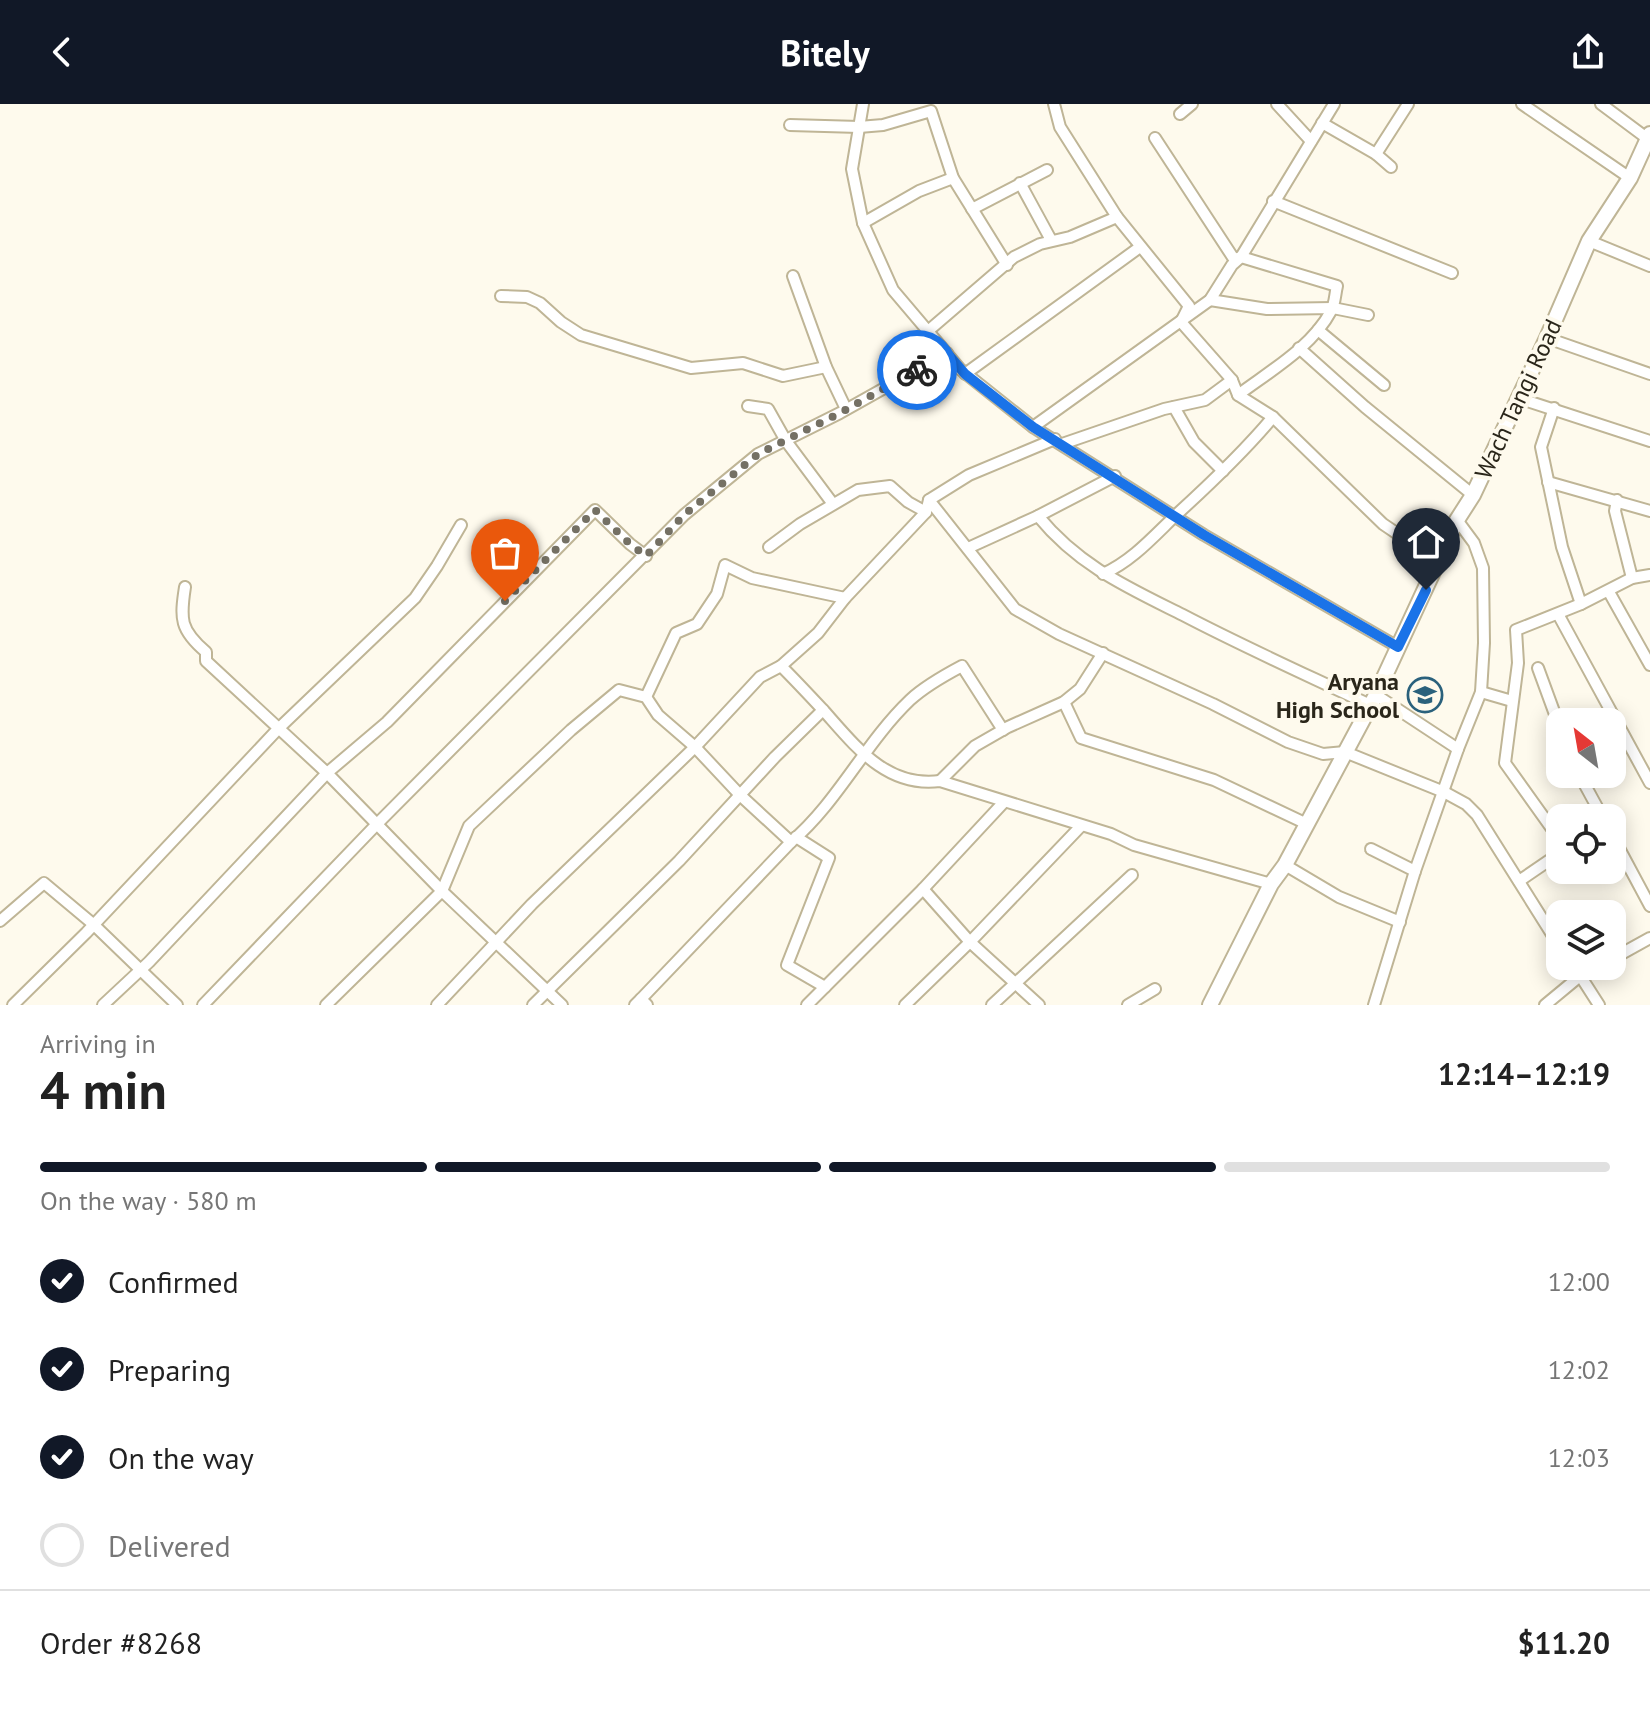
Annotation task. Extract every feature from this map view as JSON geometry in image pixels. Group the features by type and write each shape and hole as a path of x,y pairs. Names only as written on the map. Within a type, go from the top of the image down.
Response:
{"main road":[{"name":"Wach Tangi Road","path":"1210,1005 1271,884 1285,865 1373,700 1547,338 1589,241 1630,178 1649,136"}],"street":[{"path":"863,104 852,169 863,223 893,290 965,374 1033,427 1175,516 1398,647"},
{"path":"1054,104 1060,127 1117,217 1189,306 1181,322"},
{"path":"1180,114 1192,104"},
{"path":"1277,104 1311,141"},
{"path":"1033,427 1210,300 1232,265 1241,257 1334,104"},
{"path":"1376,154 1408,104"},
{"path":"1522,104 1630,178"},
{"path":"1601,104 1649,136"},
{"path":"790,125 883,125 931,111 953,178 1007,265"},
{"path":"1322,123 1376,154 1391,167"},
{"path":"1155,138 1234,259 1241,257 1337,286 1333,308 1318,330 1238,395"},
{"path":"972,209 1047,170"},
{"path":"863,223 919,191 953,178"},
{"path":"1020,183 1051,240"},
{"path":"1273,201 1452,273"},
{"path":"928,331 1014,257 1051,240 1070,237 1117,217"},
{"path":"1589,241 1650,266"},
{"path":"965,374 1140,247"},
{"path":"793,276 826,367 846,409"},
{"path":"501,296 527,297 540,303 581,335 691,368 743,363 783,376 826,367"},
{"path":"1210,300 1267,309 1333,308 1368,315"},
{"path":"1181,322 1232,380 1238,395 1273,417 1383,524 1439,562"},
{"path":"1318,330 1384,385"},
{"path":"1547,338 1650,374"},
{"path":"1299,348 1365,407 1473,495"},
{"path":"203,1005 377,824 684,515 758,454 947,353"},
{"path":"437,1005 532,904 695,747 760,677 781,666 818,633 845,598 926,512 929,500 969,475 1058,442 1205,400 1232,380"},
{"path":"1518,398 1650,441"},
{"path":"748,406 768,409 786,441 833,504"},
{"path":"1174,407 1194,442 1223,471"},
{"path":"1554,408 1541,447 1562,547 1581,604"},
{"path":"1103,574 1120,566 1175,516 1245,451 1273,417"},
{"path":"968,548 1115,476"},
{"path":"1548,482 1650,511"},
{"path":"769,547 858,490 890,486 908,502 926,512"},
{"path":"929,500 1015,609 1288,742 1323,754 1345,752 1466,804 1477,815 1546,924"},
{"path":"1617,500 1615,511 1632,578"},
{"path":"103,1005 141,970 327,773 387,722 595,510 646,556"},
{"path":"1038,516 1059,542 1103,574 1231,640 1373,700 1458,749"},
{"path":"1374,1005 1415,871 1481,692 1483,568 1474,543 1457,520"},
{"path":"13,1005 278,729 415,598 461,525"},
{"path":"646,697 676,633 697,624 717,594 725,565 752,578 845,598"},
{"path":"1546,820 1505,763 1518,663 1516,630 1609,592 1632,578 1650,575"},
{"path":"185,587 180,618 191,639 206,652 206,661 327,773 442,891 562,1005"},
{"path":"1609,592 1650,665"},
{"path":"1558,614 1650,783"},
{"path":"940,781 975,746 1064,702 1080,689 1103,653"},
{"path":"781,666 863,755 896,777 926,783 940,781 1111,834 1134,845 1271,884"},
{"path":"641,1003 807,828 911,698 962,666 1003,730"},
{"path":"1538,668 1553,708"},
{"path":"326,1005 442,891 469,826 571,730 619,690 646,697 658,715 695,747 740,795 793,840 829,858 787,965 825,987"},
{"path":"1481,692 1512,701"},
{"path":"1064,702 1081,738 1214,780 1307,824"},
{"path":"533,1005 679,861 823,710"},
{"path":"807,1005 923,889 1004,802"},
{"path":"905,1005 1081,826"},
{"path":"1371,849 1415,871"},
{"path":"1626,861 1650,906"},
{"path":"1519,881 1546,863"},
{"path":"1285,865 1339,897 1400,922"},
{"path":"992,1005 1132,875"},
{"path":"0,921 44,883 93,924 177,1005"},
{"path":"923,889 970,942 1039,1005"},
{"path":"1626,951 1650,938"},
{"path":"1545,1005 1569,980"},
{"path":"1583,980 1599,1005"},
{"path":"1128,1005 1155,989"}],"way so far":[{"path":"505,601 595,510 646,556 684,515 758,454 917,370"}],"place":[{"name":"Aryana High School","path":"1425,695"}],"route":[{"path":"917,370 947,353 965,374 1033,427 1204,535 1398,647 1426,590"}]}
